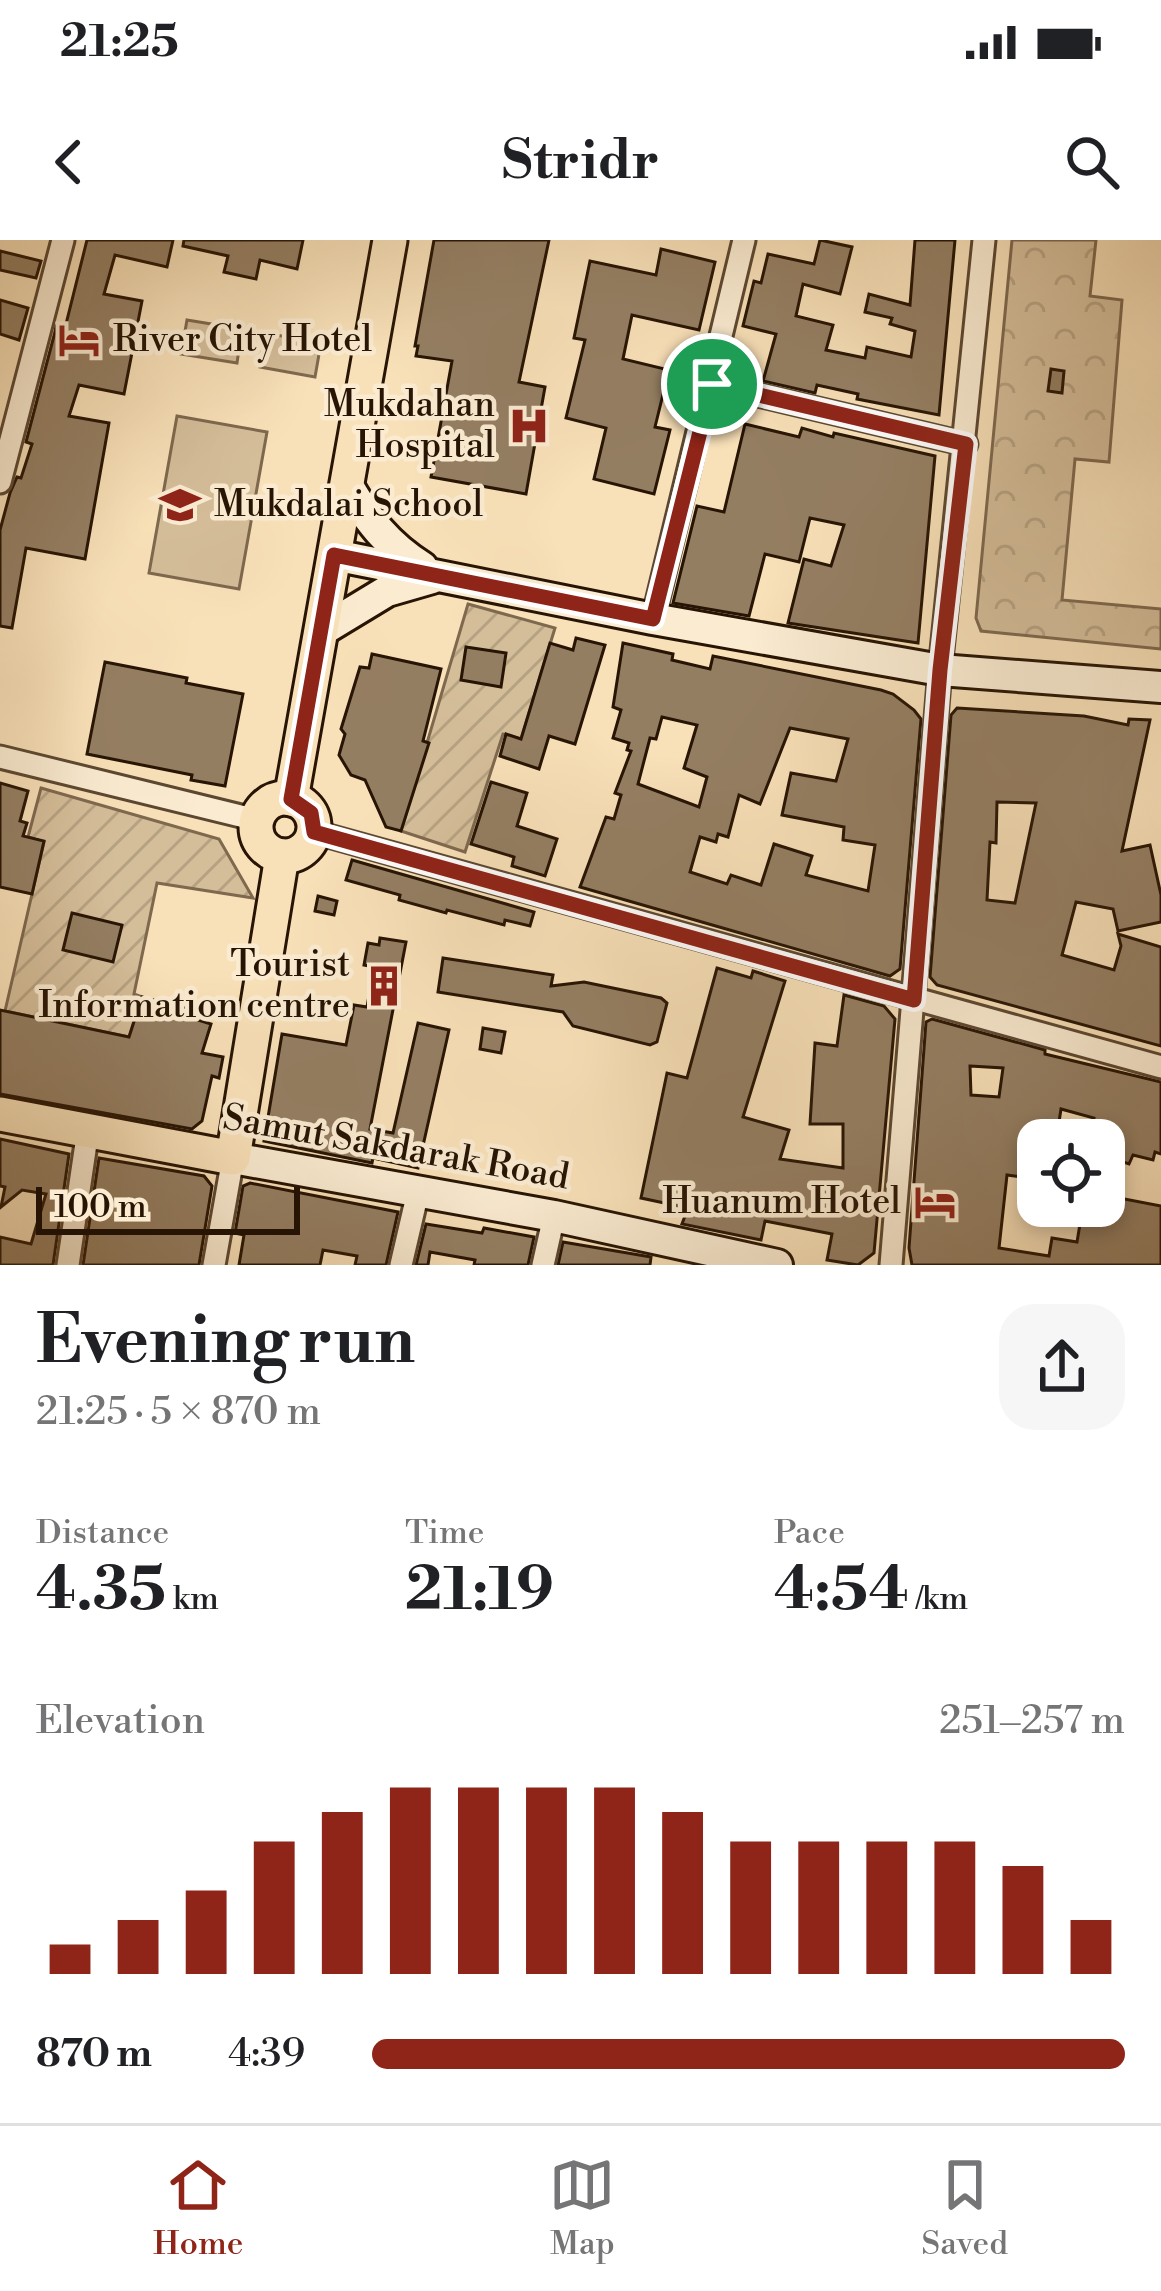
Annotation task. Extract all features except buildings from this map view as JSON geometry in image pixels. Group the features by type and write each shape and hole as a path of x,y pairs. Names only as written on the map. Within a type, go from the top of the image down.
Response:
{"main road":[{"path":"291,799 390,240"},
{"path":"348,486 367,518 400,554 437,576"},
{"path":"334,555 940,670 1161,687"},
{"path":"321,631 387,591 437,576"},
{"path":"291,799 311,813 314,832 300,853 282,856 260,841 257,820 274,800 291,799"},
{"path":"233,1158 282,856"},
{"name":"Samut Sakdarak Road","path":"0,1114 554,1216 657,1252 777,1265"}],"street":[{"path":"0,482 63,240"},
{"path":"653,619 744,240"},
{"path":"890,1265 940,670 984,240"},
{"path":"712,384 966,444"},
{"path":"0,757 257,820"},
{"path":"314,832 1161,1067"},
{"path":"68,1265 88,1130"},
{"path":"214,1265 233,1158"},
{"path":"401,1265 418,1192"},
{"path":"543,1265 554,1216"}],"green space":[{"path":"1012,240 1096,240 1090,296 1122,300 1109,462 1075,459 1062,600 1161,609 1161,649 981,631 976,618"},
{"path":"187,320 242,329 237,363 181,354"},
{"path":"265,333 321,343 315,377 260,367"},
{"path":"177,416 267,432 239,589 149,573"},
{"path":"468,604 555,628 521,739 503,734 465,852 401,831"},
{"path":"41,788 219,839 253,898 157,883 134,994 142,997 129,1037 5,1011 44,842 28,837"}],"place":[{"name":"River City Hotel","path":"79,340"},
{"name":"Mukdahan Hospital","path":"529,426"},
{"name":"Mukdalai School","path":"180,505"},
{"name":"Tourist Information centre","path":"384,986"},
{"name":"Huanum Hotel","path":"935,1202"}],"route":[{"path":"712,384 966,444 940,670 914,1000 314,832 311,813 291,799 334,555 653,619 712,384"}]}
